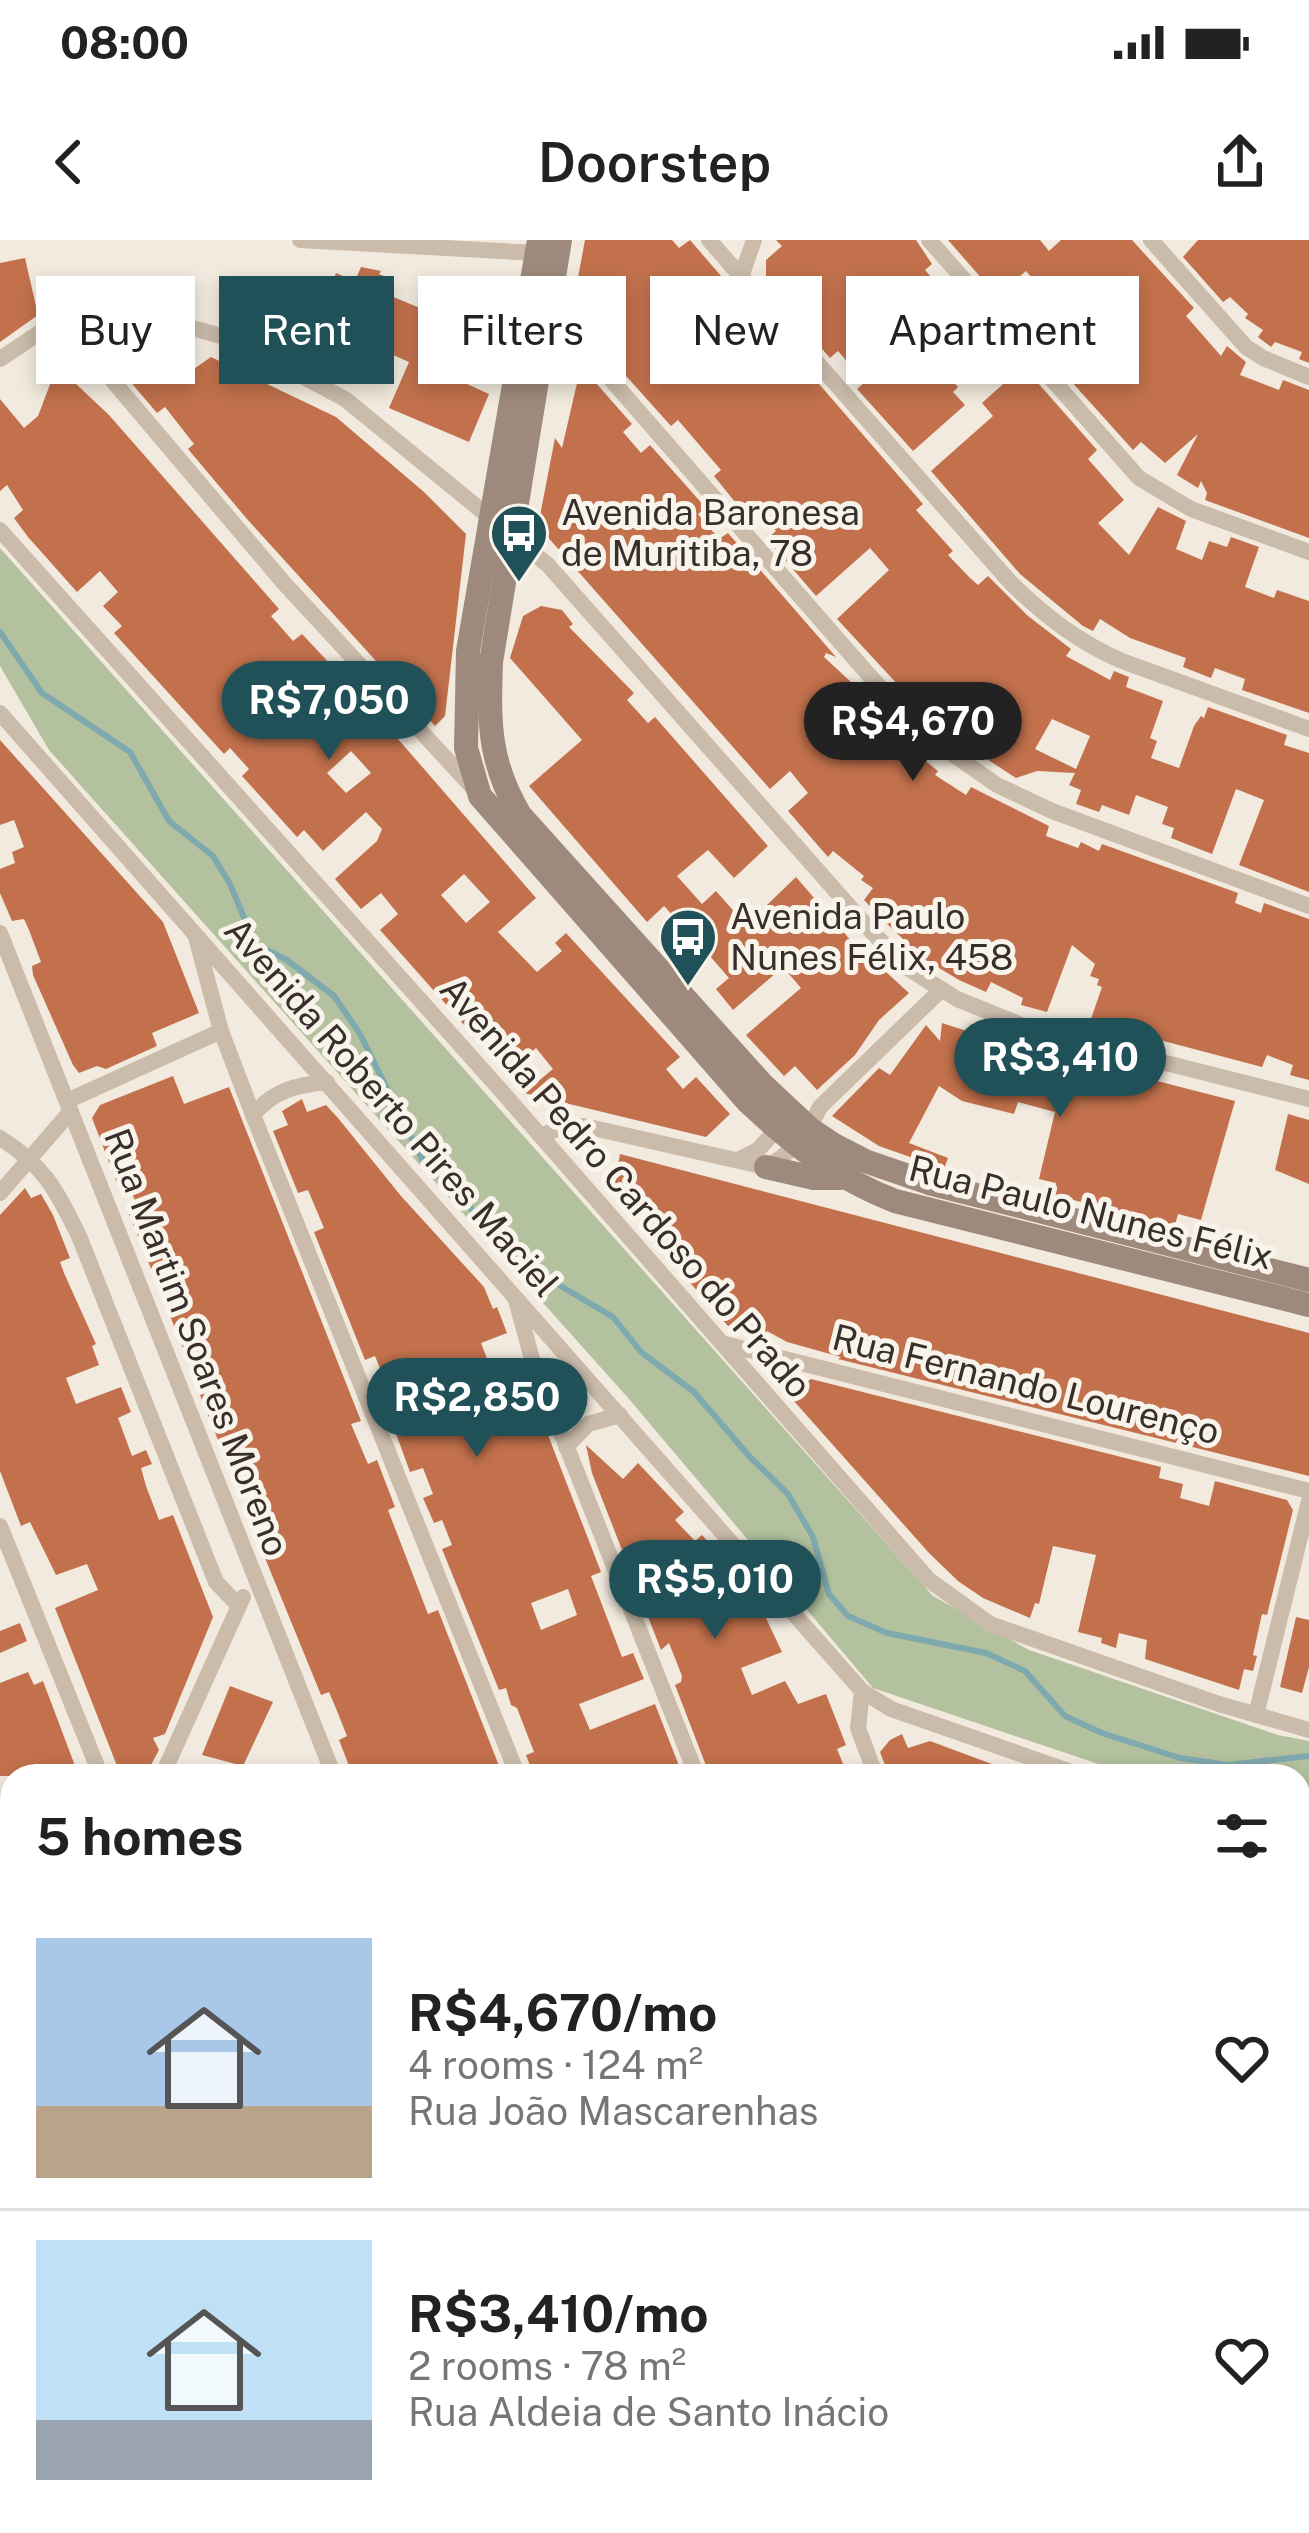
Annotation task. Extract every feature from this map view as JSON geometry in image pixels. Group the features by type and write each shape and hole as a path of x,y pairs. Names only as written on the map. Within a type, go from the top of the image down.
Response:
{"main road":[{"path":"548,276 560,240"},
{"path":"480,796 466,748 468,651 490,519 521,384"},
{"path":"514,821 489,731 491,662 512,535 528,384"},
{"name":"Rua Paulo Nunes Félix","path":"480,796 514,821 722,1074 799,1125 865,1161 913,1178 1309,1280"},
{"name":"Rua Paulo Nunes Félix","path":"799,1125 842,1178 896,1201 1309,1305"},
{"path":"766,1167 814,1178 842,1178"}],"street":[{"path":"300,240 538,247"},
{"path":"709,240 740,276"},
{"path":"743,276 754,240"},
{"path":"929,240 1139,478 1191,509 1309,552"},
{"path":"1150,240 1246,346 1309,377"},
{"path":"195,329 232,339 345,399 548,565 872,932 910,969 942,989 1031,1029 1309,1100"},
{"path":"0,359 36,335"},
{"path":"822,369 1048,620 1122,662 1309,729"},
{"path":"115,384 283,582 480,796"},
{"path":"615,384 880,687 951,753 998,785 1052,811 1309,906"},
{"name":"Avenida Pedro Cardoso do Prado","path":"0,530 947,1597 990,1624 1309,1730"},
{"name":"Avenida Roberto Pires Maciel","path":"0,713 862,1691 891,1709 1035,1764"},
{"path":"422,735 466,748"},
{"name":"Rua Martim Soares Moreno","path":"0,933 329,1764"},
{"path":"195,933 221,1031 253,1115 513,1764"},
{"path":"541,1136 561,1127 584,1126 766,1167 799,1125 942,989"},
{"path":"0,1192 69,1106 221,1031"},
{"path":"253,1115 289,1087 327,1082"},
{"path":"740,1159 799,1125"},
{"path":"0,1138 31,1157 52,1182 79,1236 216,1582 237,1604"},
{"path":"515,1296 532,1359 692,1764"},
{"name":"Rua Fernando Lourenço","path":"725,1344 1309,1490"},
{"path":"566,1447 588,1424 620,1415"},
{"path":"1256,1715 1309,1501"},
{"path":"0,1526 96,1764"},
{"path":"167,1764 237,1604 255,1582"},
{"path":"862,1691 858,1727 872,1764"}],"green space":[{"path":"0,548 933,1596 1029,1650 1278,1735 1309,1741 1309,1764 1098,1764 873,1688 629,1399 49,750 0,666"}],"building":[{"path":"585,240 672,240 679,248 690,240 721,276 650,276 650,384 819,384 923,504 916,510 969,577 978,585 988,576 1028,616 1071,649 1066,656 1110,680 1114,671 1129,677 1126,687 1163,701 1150,738 1157,741 1151,758 1179,768 1194,726 1208,707 1287,735 1284,745 1309,753 1309,892 1239,865 1264,800 1236,789 1212,854 1171,838 1174,828 1162,824 1168,807 1136,795 1129,815 1102,805 1099,812 1076,804 1081,790 1069,785 1075,773 1037,771 1016,778 959,741 965,731 945,715 942,718 912,700 837,619 889,570 870,548 816,596 767,539 776,531 756,510 748,518 714,476 721,470 678,420 671,426 626,376 626,276 578,276","holes":["1052,719 1090,736 1076,769 1035,749"]},
{"path":"776,240 916,240 932,264 925,270 930,276 846,276 846,360 838,351 830,358 822,349 822,276 766,276 766,260 782,246"},
{"path":"948,240 1040,240 1049,251 1061,240 1132,240 1194,308 1186,316 1221,356 1227,346 1246,362 1240,375 1279,390 1283,380 1309,390 1309,538 1205,500 1201,481 1198,488 1177,475 1198,434 1165,463 1141,442 1133,450 1074,384 1139,384 1139,276 1030,276 1026,271 1020,276 980,276"},
{"path":"1198,240 1309,240 1309,363 1299,359 1302,352 1275,342 1271,347 1258,337 1263,330 1245,318 1248,314 1230,297 1223,302 1183,257"},
{"path":"25,258 36,316 0,342 0,263"},
{"path":"361,267 381,271 384,276 357,276"},
{"path":"394,297 418,307 418,384 467,384 489,394 469,442 389,408 409,362 394,355"},
{"path":"211,357 219,361 219,384 267,384 336,417 466,534 445,716 435,726 247,519 188,449 194,444 165,407 157,413 132,384 195,384 195,368"},
{"path":"50,384 76,384 109,415 279,609 271,616 293,641 302,634 536,898 498,932 537,972 562,951 555,943 566,933 680,1057 666,1069 683,1089 696,1077 730,1114 706,1137 524,1093 553,1069 536,1048 506,1072 380,930 398,914 381,893 361,909 335,879 377,841 382,829 366,812 323,851 304,830 297,837 242,776 249,769 230,748 224,754 114,633 122,626 103,606 118,592 100,571 77,592 28,537 14,518 23,510 7,485 0,491 0,399 24,428 38,416","holes":["351,751 371,773 346,793 327,773","464,874 490,902 466,923 441,895"]},
{"path":"577,384 597,384 632,424 623,432 641,453 650,445 706,508 698,514 719,539 728,533 836,657 826,653 824,657 891,719 938,771 935,775 966,795 971,787 1049,826 1046,836 1078,848 1081,842 1099,851 1102,844 1238,893 1235,903 1261,913 1264,903 1309,919 1309,1080 1290,1075 1293,1065 1267,1055 1262,1067 1156,1039 1158,1033 1131,1023 1128,1032 1091,1019 1102,987 1097,985 1099,979 1090,976 1095,964 1072,945 1047,1012 1021,1005 1023,998 991,982 986,992 924,959 864,900 873,888 861,880 864,876 833,851 828,857 788,811 808,793 790,771 770,789 538,526 555,438 562,448"},
{"path":"863,384 955,384 953,392 965,405 913,451 857,389"},
{"path":"1003,384 1039,384 1097,450 1088,459 1124,500 1098,523 1129,555 1158,507 1186,521 1176,549 1202,560 1209,541 1227,547 1231,537 1259,547 1245,587 1274,598 1277,590 1309,601 1309,713 1242,690 1245,679 1215,668 1211,678 1183,667 1186,658 1130,638 1100,619 1093,631 1020,574 931,471 993,416 982,403"},
{"path":"541,606 562,610 573,624 569,627 634,693 627,700 648,723 655,717 768,846 734,878 708,850 677,876 702,904 716,891 746,925 796,877 871,964 874,961 909,993 817,1090 795,1066 784,1076 746,1035 801,988 783,967 733,1010 716,989 729,978 709,955 664,906 647,922 529,786 582,740 510,658 523,616"},
{"path":"0,740 163,922 199,1013 152,1033 157,1046 106,1069 97,1066 79,1073 73,1065 33,975 32,966 41,962 29,930 24,919 12,921 0,893 0,869 15,863 12,852 24,847 14,820 0,825"},
{"path":"942,1023 1086,1060 1084,1068 1121,1077 1122,1072 1235,1101 1201,1220 1178,1214 1175,1225 1053,1195 1056,1183 1039,1179 1055,1112 1018,1102 1014,1114 962,1101 939,1086 909,1143 948,1158 944,1169 879,1146 832,1116 879,1068 890,1075 926,1025 940,1041"},
{"path":"173,1076 184,1104 229,1087 361,1421 351,1424 368,1464 377,1460 395,1507 388,1510 428,1614 438,1610 498,1764 348,1764 339,1740 347,1736 337,1711 329,1692 321,1695 245,1509 254,1505 251,1491 236,1455 226,1460 200,1395 210,1392 200,1365 191,1368 129,1214 139,1210 128,1184 119,1188 92,1118 100,1105"},
{"path":"302,1099 307,1112 326,1105 484,1287 493,1309 497,1307 507,1333 481,1343 495,1379 522,1368 601,1572 591,1576 622,1657 633,1653 644,1679 579,1704 590,1730 655,1704 678,1764 529,1764 526,1755 534,1752 517,1708 511,1705 506,1688 499,1690 442,1549 452,1545 442,1520 434,1523 423,1498 433,1494 423,1468 410,1472 378,1384 385,1381 375,1356 365,1360 314,1232 324,1228 308,1190 298,1193 273,1131 288,1125 282,1111","holes":["568,1589 577,1615 541,1630 531,1603"]},
{"path":"1288,1114 1309,1120 1309,1184 1275,1170"},
{"path":"620,1154 1309,1333 1309,1476 838,1359 841,1357 787,1342 767,1331 766,1336 728,1326 671,1261 675,1244 651,1238 640,1226 643,1208 613,1195"},
{"path":"25,1188 31,1198 41,1194 53,1215 70,1258 60,1262 96,1344 92,1346 99,1365 66,1378 76,1404 121,1387 131,1412 118,1418 132,1456 146,1450 152,1464 141,1468 159,1520 173,1515 213,1617 165,1734 153,1738 159,1750 151,1764 116,1764 55,1608 98,1590 87,1564 56,1575 30,1522 21,1526 0,1471 0,1215"},
{"path":"811,1379 1161,1467 1159,1478 1183,1484 1180,1498 1209,1506 1215,1481 1287,1500 1293,1510 1267,1615 1262,1614 1253,1671 1244,1669 1239,1690 1145,1659 1147,1640 1119,1633 1116,1648 1101,1643 1102,1638 1078,1632 1096,1555 1053,1546 1039,1604 1035,1603 1030,1618 983,1598 929,1553 793,1400 795,1390"},
{"path":"586,1445 623,1479 638,1463 684,1512 675,1520 695,1541 702,1535 722,1557 714,1563 732,1585 741,1579 756,1597 782,1652 741,1668 752,1695 785,1681 798,1704 826,1694 846,1745 837,1749 843,1764 705,1764 675,1685 682,1676 669,1643 661,1650 592,1473"},
{"path":"1296,1617 1309,1620 1309,1667 1302,1693 1280,1687"},
{"path":"20,1623 27,1641 0,1653 0,1631"},
{"path":"28,1672 34,1685 43,1681 74,1764 0,1764 0,1683"},
{"path":"230,1686 273,1702 244,1764 202,1755"},
{"path":"902,1734 908,1748 930,1741 992,1764 884,1764 880,1752"}],"waterway":[{"path":"0,632 42,693 130,752 169,821 213,856 255,944 287,960 334,996 360,1034 423,1161 532,1269 613,1317 641,1352 694,1392 788,1494 813,1537 829,1594 848,1616 887,1633 986,1653 1025,1671 1065,1716 1180,1758 1221,1764"},
{"path":"1237,1764 1309,1756"}],"place":[{"name":"Avenida Baronesa de Muritiba, 78","path":"519,584"},
{"name":"Avenida Paulo Nunes Félix, 458","path":"688,988"}]}
